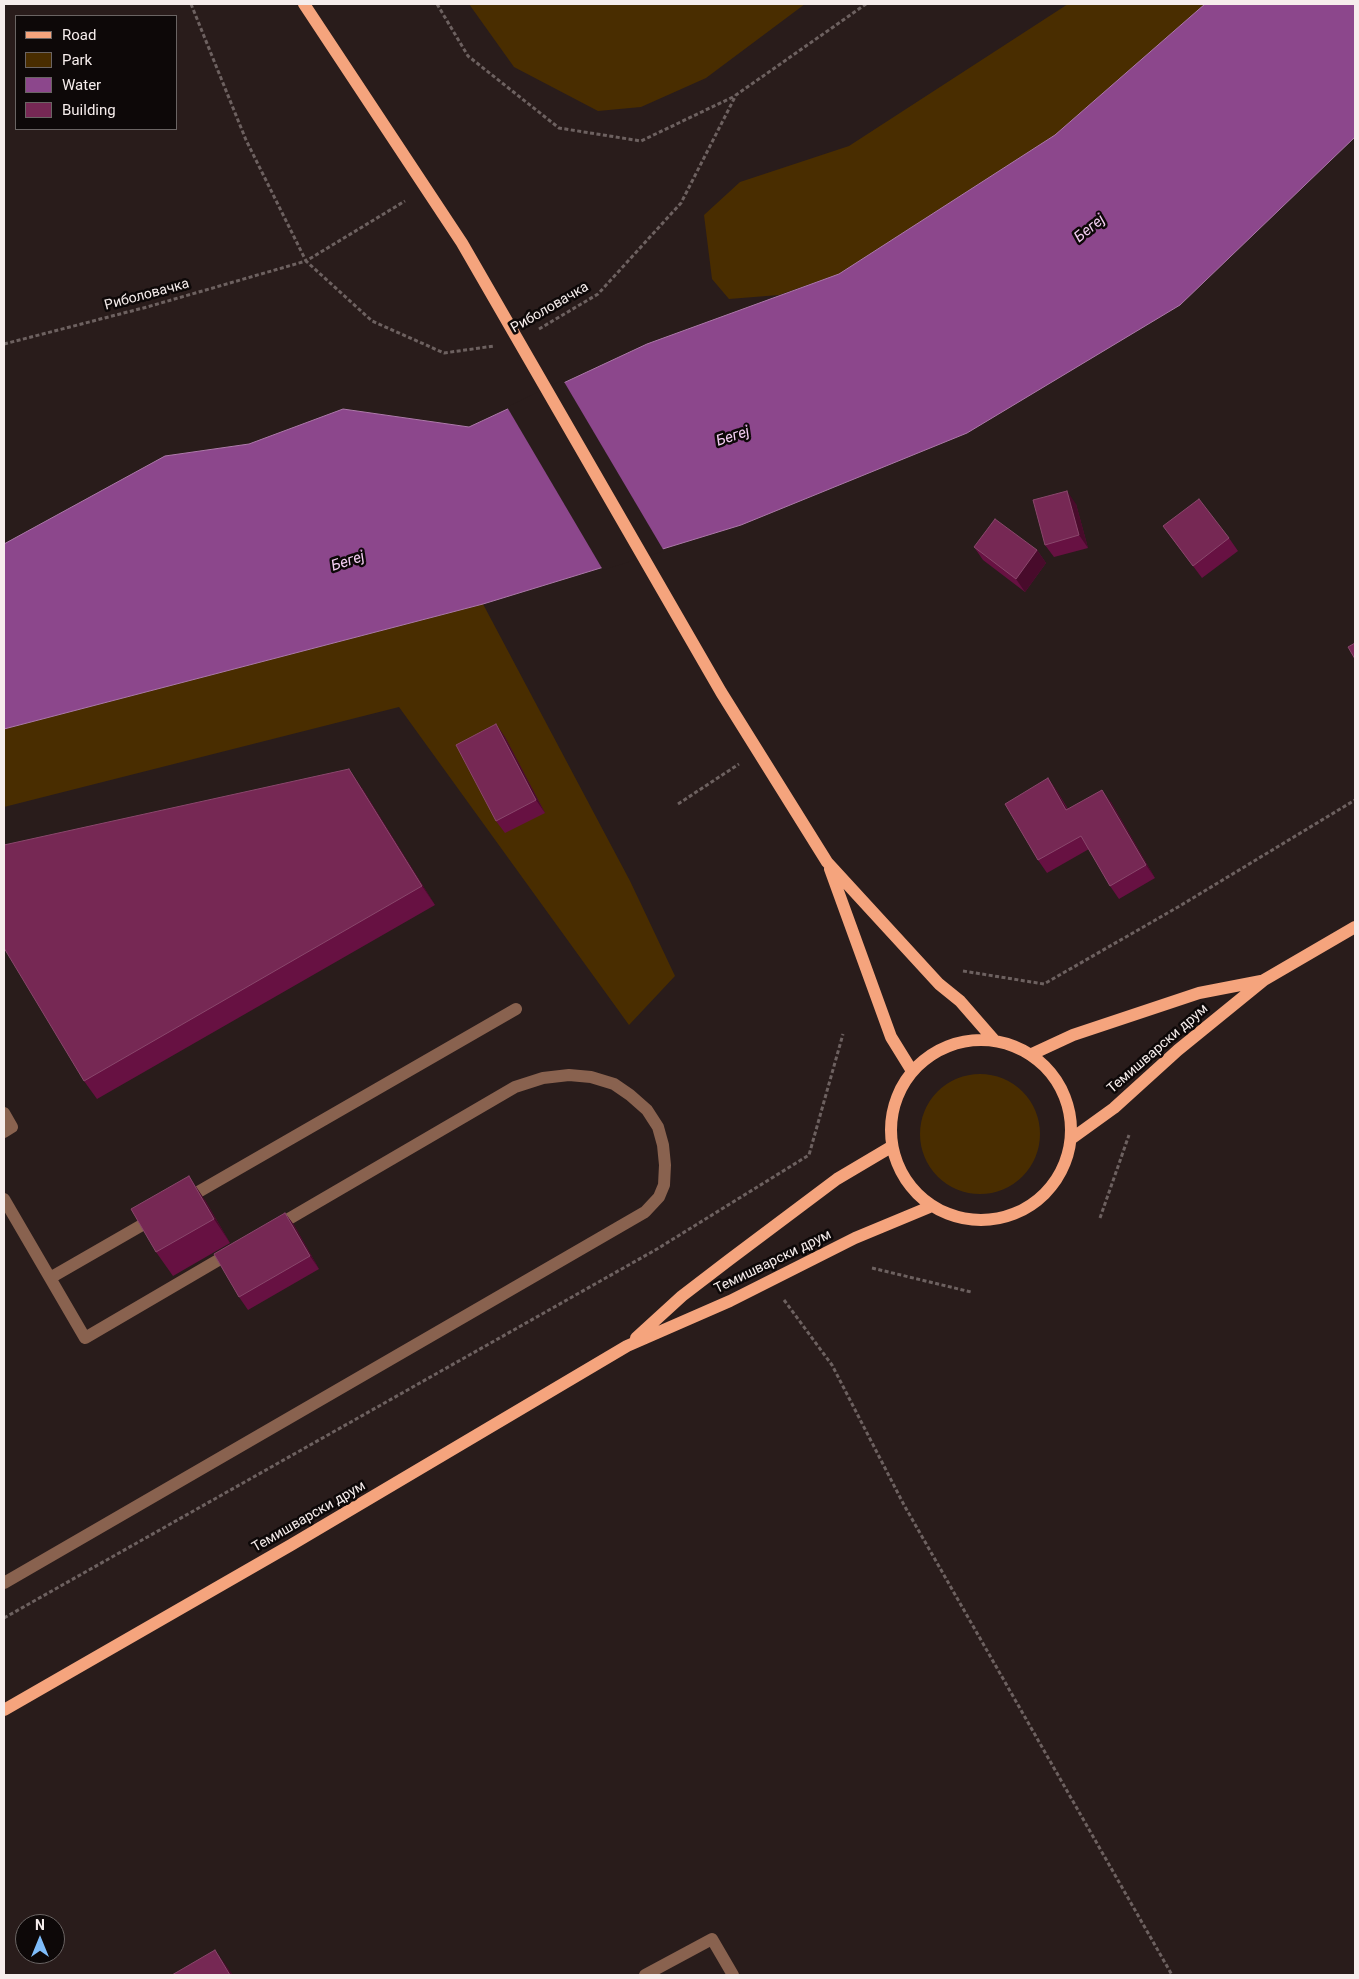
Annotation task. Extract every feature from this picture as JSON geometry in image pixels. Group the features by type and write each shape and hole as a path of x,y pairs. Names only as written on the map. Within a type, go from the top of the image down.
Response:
{"main road":[{"path":"304,4 462,243 721,692 827,862 938,984 960,1001 994,1040"},
{"path":"827,862 891,1037 912,1071"},
{"name":"Темишварски друм","path":"1071,1139 1114,1108 1178,1050 1264,980 1355,927"},
{"name":"Темишварски друм","path":"1032,1054 1073,1035 1198,993 1264,980"},
{"path":"994,1040 1015,1046 1032,1054 1052,1073 1064,1093 1071,1116 1071,1139 1068,1157 1060,1174 1037,1201 1004,1217 968,1220 949,1215 932,1206 913,1190 899,1170 891,1147 890,1120 897,1094 912,1071 935,1051 964,1041 994,1040"},
{"name":"Темишварски друм","path":"627,1346 682,1296 729,1260 837,1179 891,1147"},
{"name":"Темишварски друм","path":"4,1710 291,1545 627,1346 730,1301 855,1238 932,1206"}],"lane":[{"path":"50,1278 516,1009"},
{"path":"4,1582 646,1212 659,1197 664,1185 663,1145 658,1127 648,1110 614,1084 591,1077 569,1075 543,1078 516,1087 266,1232"},
{"path":"4,1112 12,1127 4,1132"},
{"path":"4,1199 85,1338 240,1248"},
{"path":"645,1975 712,1939 733,1975"}],"path":[{"path":"192,4 246,140 306,261 425,189"},
{"path":"438,4 468,56 559,128 641,141 736,95"},
{"name":"Риболовачка","path":"533,333 598,294 681,203 736,95 866,4"},
{"name":"Риболовачка","path":"4,344 147,307 306,261 372,321 444,353 499,346"},
{"path":"678,804 758,752"},
{"path":"962,971 1044,984 1178,907 1355,800"},
{"path":"4,1618 657,1250 809,1156 843,1034"},
{"path":"1100,1218 1129,1135"},
{"path":"872,1268 971,1292"},
{"path":"771,1281 832,1365 904,1505 1172,1975"}],"green space":[{"path":"469,4 805,4 706,78 641,107 598,111 514,67"},
{"path":"1068,4 1205,4 1055,135 839,274 779,295 729,299 712,279 704,215 740,182 849,146"},
{"path":"483,604 630,881 675,976 629,1025 399,707 4,807 4,729"},
{"path":"980,1074 992,1075 1003,1079 1013,1084 1022,1092 1030,1101 1035,1111 1039,1122 1039,1146 1035,1157 1030,1167 1022,1176 1013,1184 1003,1189 992,1193 980,1194 968,1193 957,1189 947,1184 938,1176 930,1167 925,1157 921,1146 920,1134 921,1122 925,1111 930,1101 938,1092 947,1084 957,1079 968,1075"}],"water":[{"name":"Бегеј","path":"1205,4 1355,4 1355,137 1180,305 967,433 741,525 483,604 4,729 4,544 165,456 249,444 343,409 469,427 647,344 839,274 1055,135"}],"pier":[{"path":"563,380 664,551 603,570 507,407"}],"building":[{"path":"1067,491 1079,535 1045,545 1033,500"},
{"path":"1199,499 1229,538 1193,566 1163,526"},
{"path":"995,519 1037,550 1016,579 974,547"},
{"path":"1355,643 1355,659 1348,647"},
{"path":"496,724 536,800 496,821 456,745"},
{"path":"349,769 422,886 84,1081 4,948 4,845"},
{"path":"1048,778 1066,810 1102,790 1146,865 1110,886 1081,836 1038,860 1005,804"},
{"path":"189,1176 214,1219 156,1252 131,1209"},
{"path":"285,1213 310,1256 239,1297 214,1254"},
{"path":"215,1950 230,1975 172,1975"}]}
